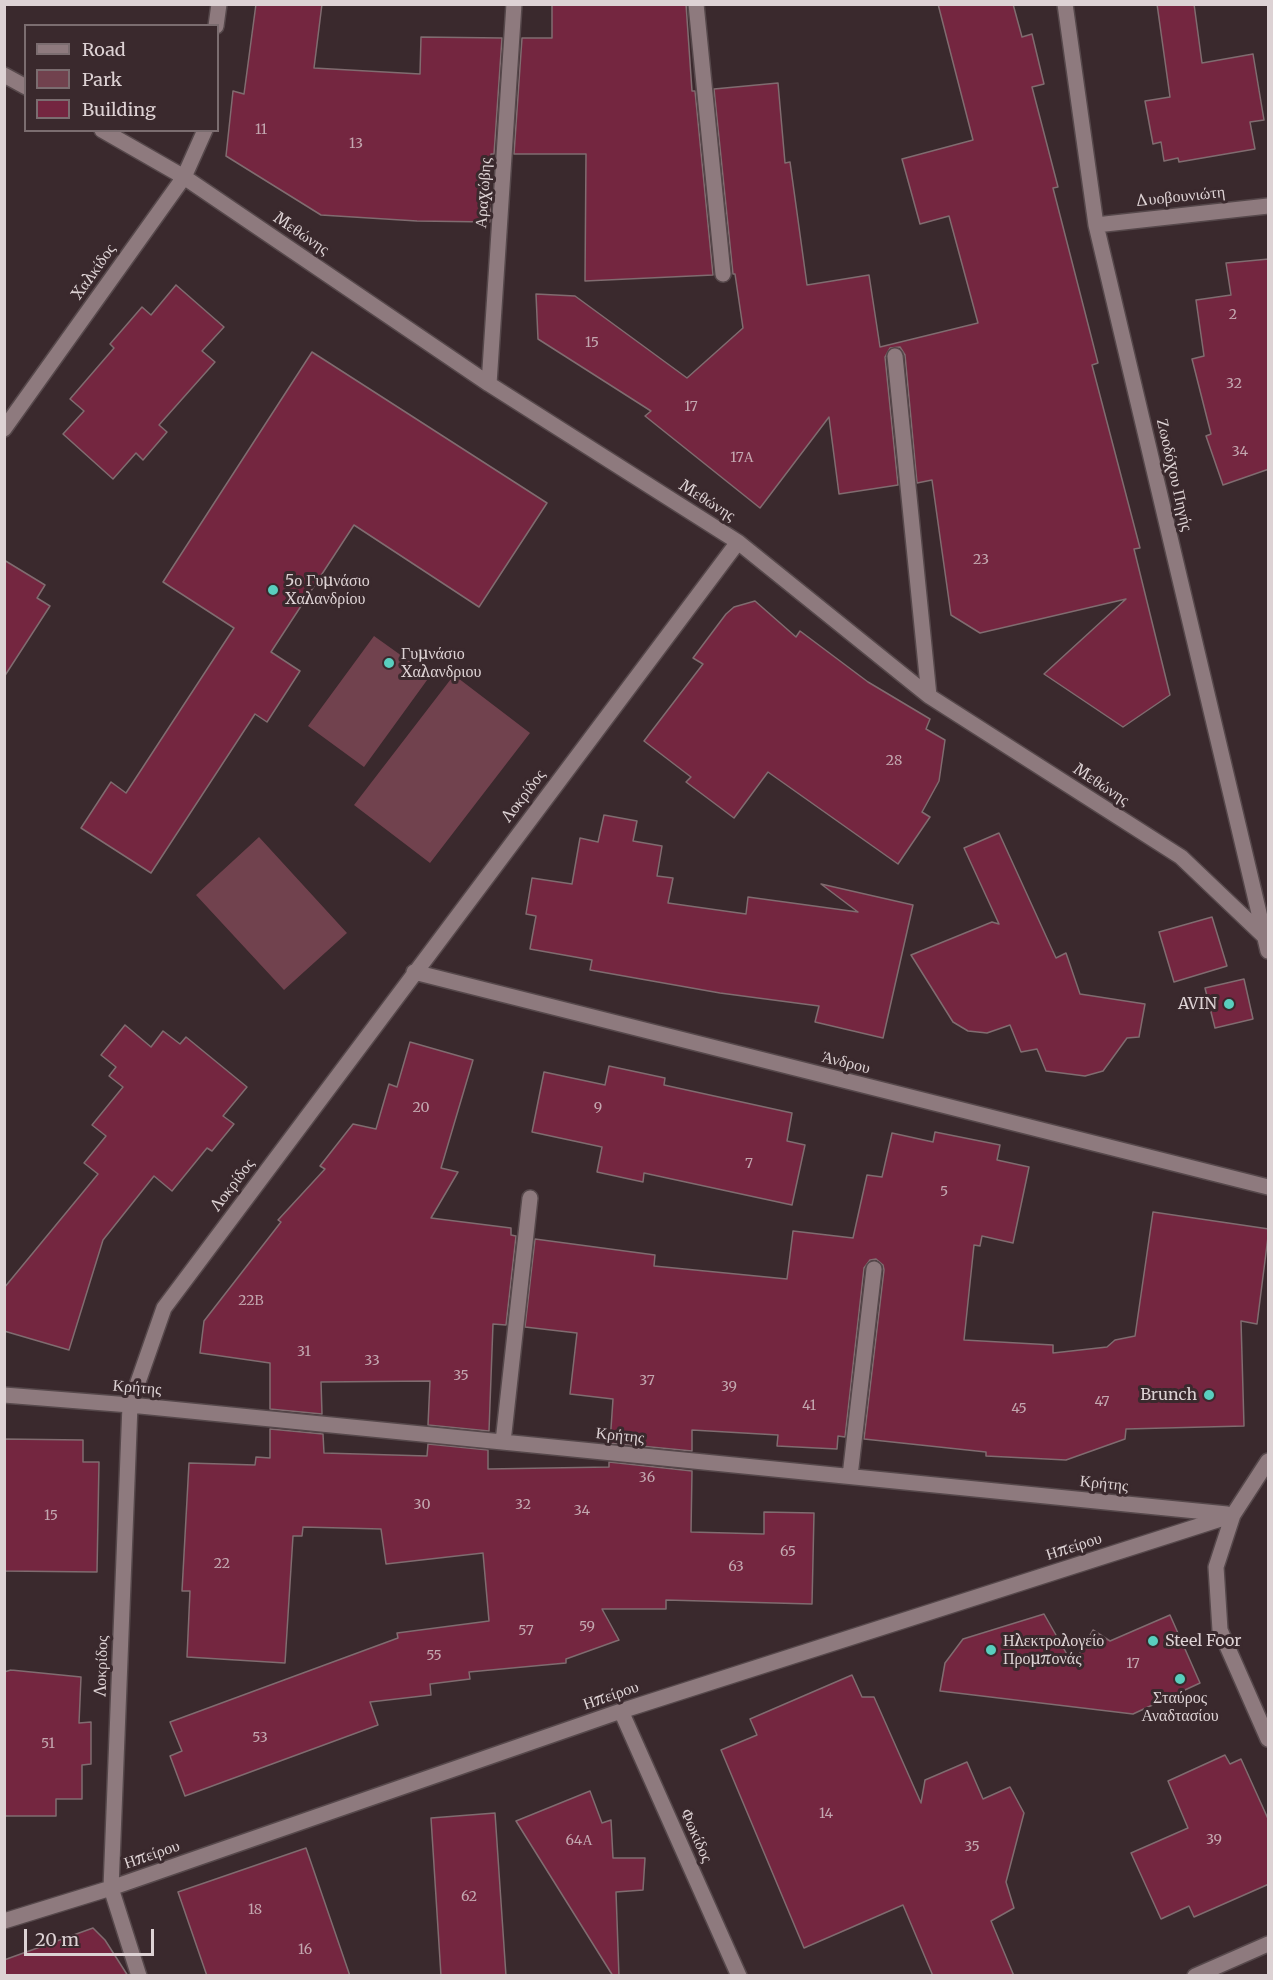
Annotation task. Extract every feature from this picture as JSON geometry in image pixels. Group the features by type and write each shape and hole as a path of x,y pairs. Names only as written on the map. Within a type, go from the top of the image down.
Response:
{"street":[{"path":"216,24 219,4"},
{"name":"Αραχώβης","path":"489,384 514,4"},
{"path":"696,4 723,274"},
{"name":"Ζωοδόχου Πηγής","path":"1065,4 1096,225 1267,944"},
{"path":"4,75 24,86"},
{"name":"Μεθώνης","path":"105,132 184,177 489,384 738,542 929,696 1181,857 1267,944"},
{"name":"Χαλκίδος","path":"4,429 184,177 204,132"},
{"name":"Δυοβουνιώτη","path":"1096,225 1269,206"},
{"path":"895,356 929,696"},
{"name":"Λοκρίδος","path":"139,1976 111,1888 130,1405 164,1308 738,542"},
{"name":"Άνδρου","path":"414,972 1269,1187"},
{"path":"503,1442 530,1198"},
{"path":"850,1476 874,1269"},
{"name":"Κρήτης","path":"4,1395 130,1405 1233,1515"},
{"path":"1269,1461 1233,1515 1216,1567 1220,1630 1269,1739"},
{"name":"Ηπείρου","path":"4,1921 111,1888 621,1711 1233,1515"},
{"name":"Φωκίδος","path":"621,1711 739,1976"},
{"path":"1195,1976 1269,1944"}],"green space":[{"path":"374,636 430,676 364,767 308,726"},
{"path":"454,675 530,733 430,863 354,805"},
{"path":"259,837 347,933 284,990 196,895"}],"building":[{"path":"256,4 322,4 314,68 420,74 421,37 502,38 494,154 491,154 490,222 417,221 321,215 226,156 233,91 244,94"},
{"path":"552,4 686,4 692,91 695,91 713,275 585,281 586,154 514,154 522,38 552,38"},
{"path":"938,4 1013,4 1022,37 1032,34 1044,84 1032,87 1058,187 1053,188 1098,363 1092,365 1140,548 1134,549 1170,695 1123,727 1044,674 1126,599 980,633 951,615 932,480 917,483 905,355 900,347 890,348 885,357 898,485 839,494 829,417 760,508 645,416 651,411 538,339 536,294 575,296 687,378 743,328 735,274 733,274 714,89 778,83 785,163 790,162 807,285 869,275 880,347 978,323 949,216 920,224 902,159 973,140"},
{"path":"1157,4 1194,4 1202,63 1253,54 1264,120 1250,122 1255,149 1179,162 1178,158 1164,161 1161,142 1153,144 1145,101 1170,97"},
{"path":"1269,259 1269,469 1223,485 1206,436 1211,434 1192,359 1204,356 1196,300 1231,295 1226,263"},
{"path":"176,285 224,327 202,351 215,362 159,425 167,432 143,460 136,453 113,479 63,434 84,411 70,399 114,348 110,344 142,307 151,315"},
{"path":"312,352 547,503 479,607 354,525 271,652 300,671 267,722 255,714 151,873 81,828 111,782 126,793 234,628 163,582"},
{"path":"4,560 45,585 37,598 50,606 4,677"},
{"path":"755,601 796,637 800,631 868,682 930,719 926,729 945,740 939,781 922,812 930,817 898,864 768,772 734,818 686,782 691,777 644,741 703,664 693,658 726,614 734,607"},
{"path":"604,815 637,821 633,841 662,846 657,876 673,878 668,903 746,914 748,897 858,912 821,884 913,905 883,1038 815,1022 819,1006 720,993 590,970 592,960 530,949 536,916 526,914 532,878 572,884 580,838 598,842"},
{"path":"999,833 1056,958 1066,953 1080,994 1145,1004 1139,1037 1127,1038 1103,1071 1085,1076 1046,1071 1037,1049 1021,1052 1010,1025 987,1033 968,1031 953,1022 911,955 992,922 999,924 964,848"},
{"path":"1212,917 1227,966 1174,982 1159,932"},
{"path":"1244,979 1253,1019 1215,1028 1205,988"},
{"path":"125,1025 151,1047 163,1031 180,1044 186,1037 247,1087 223,1116 234,1124 212,1151 207,1148 172,1191 154,1176 103,1240 69,1350 4,1331 4,1288 98,1174 84,1163 106,1136 92,1125 123,1087 109,1076 116,1067 101,1055"},
{"path":"410,1042 473,1060 441,1168 458,1172 431,1218 511,1228 511,1235 516,1236 506,1325 493,1324 489,1431 428,1425 430,1381 321,1382 322,1414 270,1409 270,1363 200,1353 204,1321 281,1222 278,1220 325,1169 320,1166 353,1124 376,1129 389,1084 397,1087"},
{"path":"609,1066 665,1078 664,1085 792,1113 787,1141 805,1145 792,1205 644,1173 643,1182 597,1172 602,1147 532,1132 544,1072 605,1085"},
{"path":"935,1132 1000,1145 997,1160 1029,1167 1013,1243 982,1236 980,1246 974,1245 964,1340 1053,1345 1053,1353 1107,1347 1115,1340 1135,1336 1153,1212 1269,1229 1257,1324 1241,1321 1244,1426 1126,1429 1125,1439 1066,1460 986,1456 986,1452 864,1439 884,1270 883,1265 876,1259 870,1260 864,1268 845,1437 838,1436 837,1449 777,1446 778,1435 692,1430 692,1451 610,1443 613,1399 570,1394 577,1333 525,1327 535,1239 655,1255 654,1266 787,1279 793,1231 853,1238 867,1175 882,1177 892,1133 933,1142"},
{"path":"270,1429 323,1434 324,1453 427,1456 428,1444 488,1450 488,1469 609,1467 609,1462 692,1471 691,1532 764,1534 764,1512 814,1513 812,1604 666,1600 666,1609 602,1609 619,1640 566,1659 566,1663 469,1672 470,1679 430,1684 431,1695 370,1702 378,1725 185,1796 170,1756 182,1751 170,1722 398,1638 397,1633 489,1621 483,1553 386,1564 381,1529 303,1527 302,1536 293,1536 285,1663 187,1657 190,1591 182,1591 189,1463 255,1465 256,1457 270,1458"},
{"path":"4,1439 83,1440 83,1462 99,1462 97,1572 4,1571"},
{"path":"1044,1614 1073,1665 1093,1630 1110,1641 1170,1615 1200,1683 1133,1714 940,1691 945,1663 963,1639"},
{"path":"11,1670 81,1677 79,1723 91,1722 91,1764 82,1765 82,1799 56,1799 56,1816 4,1816 4,1672"},
{"path":"852,1675 862,1697 874,1697 921,1803 925,1780 967,1762 983,1799 1010,1787 1024,1813 1006,1882 1014,1908 991,1921 1014,1976 933,1976 903,1905 804,1948 721,1750 757,1735 750,1719"},
{"path":"1225,1755 1230,1764 1241,1759 1269,1821 1269,1884 1194,1917 1189,1906 1161,1919 1131,1853 1188,1828 1168,1781"},
{"path":"590,1791 602,1823 611,1820 613,1858 645,1858 643,1890 616,1892 619,1976 613,1976 516,1821"},
{"path":"495,1813 506,1976 441,1976 431,1818"},
{"path":"306,1848 350,1976 207,1976 178,1892"},
{"path":"93,1928 105,1940 128,1976 4,1976 4,1960"}],"place":[{"name":"5ο Γυμνάσιο Χαλανδρίου","path":"273,590"},
{"name":"Γυμνάσιο Χαλανδριου","path":"389,663"},
{"name":"AVIN","path":"1229,1004"},
{"name":"Brunch","path":"1209,1395"},
{"name":"Steel Foor","path":"1153,1641"},
{"name":"Ηλεκτρολογείο Προμπονάς","path":"991,1650"},
{"name":"Σταύρος Αναδτασίου","path":"1180,1679"}]}
